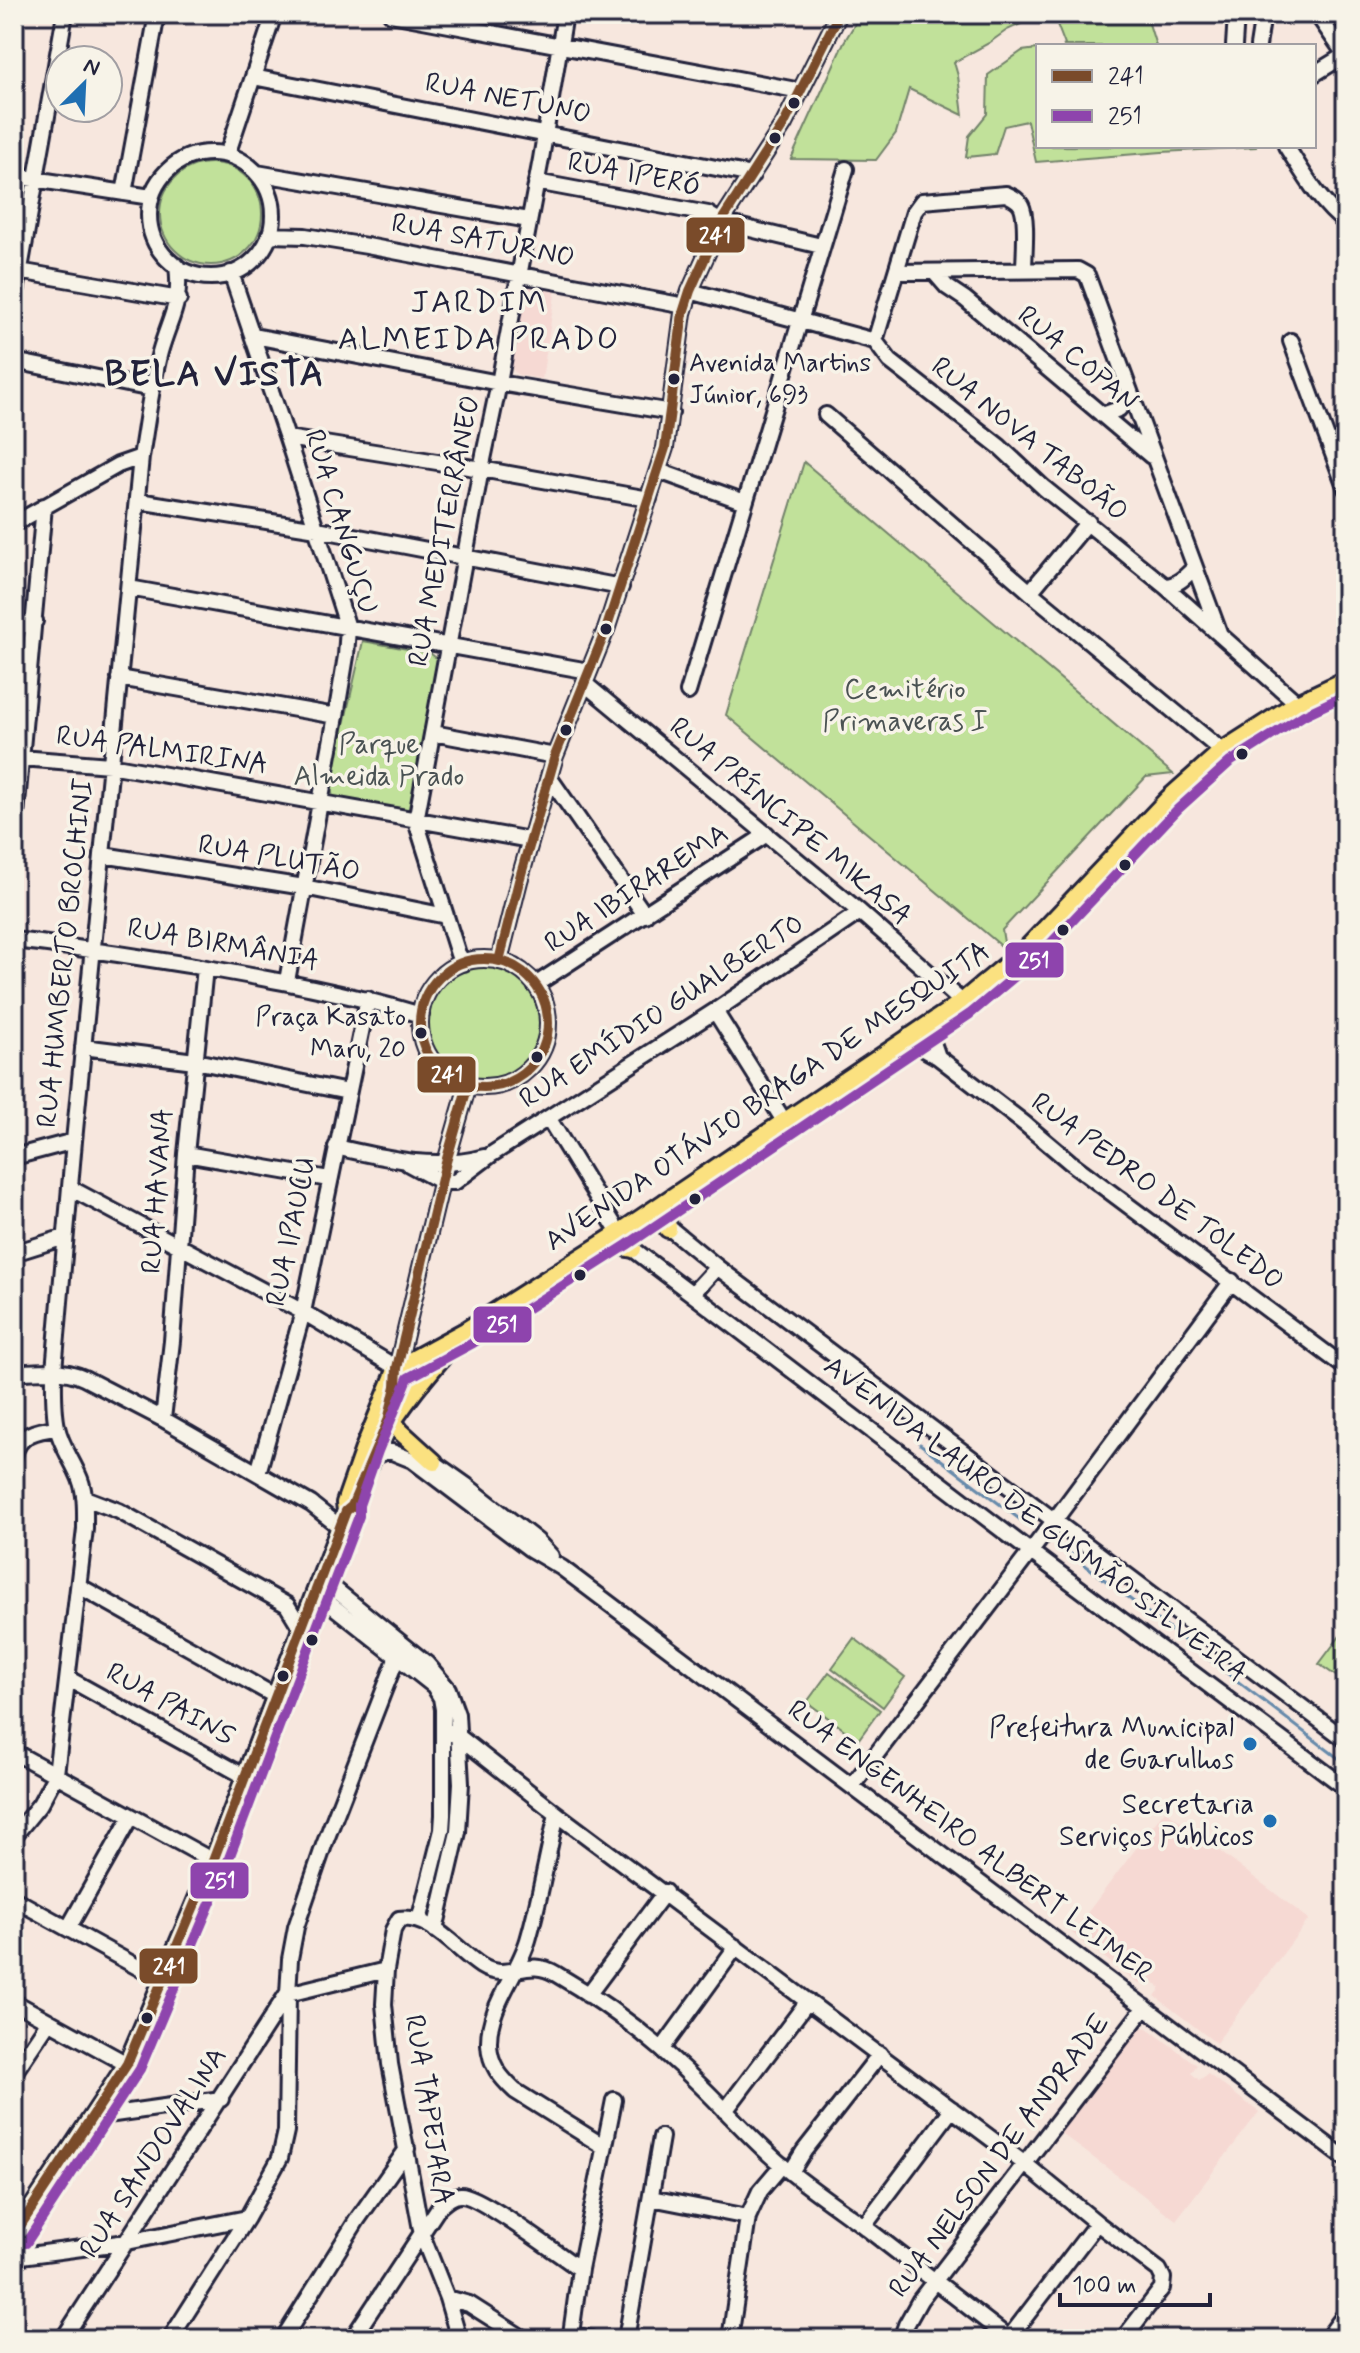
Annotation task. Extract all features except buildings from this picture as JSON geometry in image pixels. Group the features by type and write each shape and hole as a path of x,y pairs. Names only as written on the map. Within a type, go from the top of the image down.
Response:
{"main road":[{"name":"AVENIDA OTÁVIO BRAGA DE MESQUITA","path":"397,1368 465,1331 619,1233 962,1002 1028,947 1168,799 1222,751 1297,703 1346,680"},
{"path":"665,1202 668,1229"},
{"path":"603,1243 633,1249"},
{"name":"AVENIDA OTÁVIO BRAGA DE MESQUITA","path":"391,1419 465,1331"},
{"path":"373,1448 391,1419 397,1368"},
{"path":"14,2235 127,2064 213,1861 343,1519 352,1506 397,1368"},
{"path":"391,1419 434,1462"}],"street":[{"path":"14,303 65,14"},
{"path":"124,193 157,14"},
{"path":"227,155 274,14"},
{"path":"391,14 801,91"},
{"name":"RUA MEDITERRÂNEO","path":"416,821 565,14"},
{"path":"499,961 555,756 621,587 659,471 690,291 721,222 784,124 839,14"},
{"path":"1234,44 1236,14"},
{"path":"1258,44 1263,14"},
{"path":"1316,73 1345,56 1317,14"},
{"name":"RUA NETUNO","path":"253,77 752,175"},
{"path":"1287,148 1312,188 1346,223"},
{"path":"205,153 227,155 257,173 270,198 273,216 269,235 255,258 231,273 204,276 185,271 162,253 153,237 149,218 154,188 167,171 184,159 205,153"},
{"path":"688,692 846,169"},
{"path":"257,173 529,220"},
{"path":"14,176 151,197"},
{"name":"RUA IPERÓ","path":"536,182 708,214 721,222 821,246"},
{"path":"690,291 875,341 914,212 922,201 1006,194 1021,204 1024,214 1024,270"},
{"name":"RUA SATURNO","path":"269,235 320,238 685,306"},
{"name":"RUA HUMBERTO BROCHINI","path":"14,1836 40,1804 56,1774 85,1529 85,1498 57,1428 54,1370 141,463 160,351 179,299 177,266"},
{"path":"19,271 179,299"},
{"path":"897,272 1084,272 1090,280 1221,637"},
{"name":"RUA COPAN","path":"934,272 947,287 1154,459"},
{"path":"963,272 965,299"},
{"name":"RUA CANGUÇU","path":"231,273 348,628 336,716 287,981"},
{"name":"RUA HUMBERTO BROCHINI","path":"179,299 204,276"},
{"path":"254,336 671,412"},
{"name":"RUA NOVA TABOÃO","path":"875,341 890,361 1000,447 1044,488 1165,586 1297,703"},
{"path":"1291,341 1346,489"},
{"path":"14,361 152,389"},
{"path":"1102,415 1119,409 1129,392"},
{"path":"826,415 1030,592 1222,751"},
{"path":"287,438 649,499"},
{"path":"14,524 118,465 141,463"},
{"path":"659,471 745,502"},
{"path":"138,501 317,529 621,587"},
{"path":"14,837 44,506"},
{"path":"1030,592 1088,522"},
{"path":"1165,586 1179,582 1194,568"},
{"path":"129,588 449,645 587,677"},
{"path":"14,628 35,621"},
{"name":"RUA PRÍNCIPE MIKASA","path":"587,677 962,1002"},
{"path":"119,678 336,716"},
{"path":"433,733 555,756"},
{"name":"RUA PALMIRINA","path":"21,758 110,765 530,840"},
{"path":"549,777 645,915"},
{"path":"416,821 458,954 464,963"},
{"name":"RUA IBIRAREMA","path":"535,985 767,834"},
{"name":"RUA PLUTÃO","path":"103,855 304,887 446,916"},
{"name":"RUA EMÍDIO GUALBERTO","path":"407,1163 442,1182 455,1182 492,1154 715,1011 860,912"},
{"name":"RUA BIRMÂNIA","path":"14,940 93,949 287,981 368,999 421,1015"},
{"path":"478,960 499,961 517,969 535,985 544,1001 548,1021 546,1037 540,1054 527,1070 514,1079 499,1085 468,1085 450,1077 436,1064 423,1040 421,1015 424,1000 450,969 478,960"},
{"name":"RUA HAVANA","path":"163,1419 205,968"},
{"name":"RUA IPAUCU","path":"258,1473 303,1312 368,999"},
{"path":"715,1011 784,1121"},
{"path":"927,1025 938,1057"},
{"name":"RUA PEDRO DE TOLEDO","path":"909,1036 1070,1162 1346,1368"},
{"path":"83,1047 195,1061 348,1092"},
{"path":"70,1188 303,1312 397,1368 446,1162 468,1085"},
{"name":"AVENIDA LAURO DE GUSMÃO SILVEIRA","path":"549,1119 619,1233 633,1249 1346,1788"},
{"path":"14,1157 74,1141"},
{"name":"RUA EMÍDIO GUALBERTO","path":"336,1147 407,1163 468,1161 492,1154"},
{"path":"186,1154 329,1179"},
{"name":"AVENIDA LAURO DE GUSMÃO SILVEIRA","path":"650,1212 717,1267 1346,1740"},
{"path":"14,1253 65,1237"},
{"path":"693,1293 717,1267"},
{"path":"852,1786 1232,1281"},
{"path":"14,1373 71,1372 343,1519"},
{"path":"14,1456 21,1439 29,1434 57,1428"},
{"name":"RUA ENGENHEIRO ALBERT LEIMER","path":"373,1448 410,1448 434,1462 537,1541 562,1568"},
{"name":"RUA ENGENHEIRO ALBERT LEIMER","path":"373,1448 412,1460 530,1549 562,1568 1346,2159"},
{"path":"85,1498 119,1511 287,1605 301,1628"},
{"path":"79,1586 275,1696"},
{"path":"287,1605 316,1590 399,1650 438,1692 451,1733 461,1783 458,1832 435,1930"},
{"path":"170,2339 275,2171 284,2146 288,1994 296,1927 399,1650"},
{"name":"RUA PAINS","path":"69,1679 246,1777"},
{"path":"451,1733 880,2054 1159,2270 1163,2278 1162,2288 1123,2339"},
{"path":"451,1733 442,1830 419,1921 481,1967 494,1972 538,1966 588,1995 662,2049 745,2134 786,2169 1009,2338 1097,2223"},
{"path":"14,1752 213,1861"},
{"path":"557,1814 528,1941 490,2026 491,2058 502,2079 528,2100 603,2146"},
{"path":"69,1927 131,1817"},
{"path":"588,1995 665,1892"},
{"path":"14,1899 163,1981"},
{"name":"RUA TAPEJARA","path":"419,1921 399,1919 393,1930 384,2004 390,2064 422,2235 447,2298 459,2339"},
{"path":"662,2049 736,1947"},
{"path":"288,1994 386,1970"},
{"name":"RUA SANDOVALINA","path":"63,2339 288,1994"},
{"path":"725,2111 808,2001"},
{"path":"14,2002 127,2064"},
{"name":"RUA NELSON DE ANDRADE","path":"901,2339 915,2308 1145,2007"},
{"path":"14,2073 49,2021"},
{"path":"730,2339 748,2217 760,2191 804,2151 880,2054"},
{"path":"93,2117 221,2099"},
{"path":"591,2339 569,2336 614,2100"},
{"path":"864,2226 952,2109"},
{"path":"626,2339 661,2137"},
{"path":"283,2339 357,2220 407,2149"},
{"path":"356,2337 439,2207 456,2196 474,2198 580,2269"},
{"path":"651,2198 748,2217"},
{"path":"14,2257 127,2242 247,2218"},
{"path":"447,2298 469,2304 524,2339"},
{"path":"1327,2339 1346,2313"}],"shaded area":[{"path":"524,282 556,288 542,379 518,375 508,365"},
{"path":"1165,1810 1309,1919 1216,2043 1155,1996 1161,1988 1147,1978 1139,1984 1072,1933"},
{"path":"1147,2028 1197,2065 1191,2073 1199,2080 1208,2074 1259,2112 1176,2220 1058,2131 1135,2030"}],"green space":[{"path":"861,14 1043,14 1007,30 954,62 963,115 909,89 896,133 876,160 791,159 844,42"},
{"path":"1053,14 1146,14 1155,44 1065,44"},
{"path":"1036,49 1036,148 1238,148 1036,162 1027,121 1004,126 995,154 966,157 969,136 987,114 988,75 1022,51"},
{"path":"211,163 230,167 247,178 258,195 262,214 258,233 247,250 230,261 211,265 192,261 175,250 164,233 160,214 164,195 175,178 192,167"},
{"name":"Cemitério Primaveras I","path":"804,462 1173,774 1146,777 1002,930 1005,949 726,715"},
{"name":"Parque Almeida Prado","path":"363,641 430,653 441,662 412,809 403,813 334,800 330,786"},
{"path":"484,960 508,965 529,978 542,999 547,1023 542,1047 529,1068 508,1081 484,1086 460,1081 439,1068 426,1047 421,1023 426,999 439,978 460,965"},
{"path":"1346,1628 1346,1683 1319,1664"},
{"path":"854,1638 905,1677 883,1707 832,1668"},
{"path":"829,1672 880,1710 858,1740 807,1702"}],"waterway":[{"path":"920,1444 1022,1521"},
{"path":"1059,1545 1346,1764"}],"transit line":[{"name":"241","path":"499,961 555,756 607,627 665,448 683,313 690,291 721,222 784,124 839,14"},
{"name":"251","path":"26,2243 140,2069 226,1866 359,1516 359,1505 378,1451 408,1378 473,1343 627,1245 970,1014 1038,957 1178,809 1230,762 1304,715 1346,695"},
{"name":"241","path":"484,959 508,964 529,978 543,999 548,1023 543,1047 529,1068 508,1082 484,1087 460,1082 439,1068 425,1047 420,1023 425,999 439,978 460,964 484,959"},
{"name":"241","path":"14,2235 127,2064 213,1861 346,1511 352,1506 388,1421 397,1368 446,1162 468,1085"}],"place":[{"name":"Avenida Martins Júnior, 693","path":"674,379"},
{"name":"Praça Kasato Maru, 20","path":"421,1033"},
{"name":"Prefeitura Municipal de Guarulhos","path":"1250,1744"},
{"name":"Secretaria Serviços Públicos","path":"1270,1821"}],"district":[{"name":"JARDIM ALMEIDA PRADO","path":"479,322"},
{"name":"BELA VISTA","path":"215,375"}]}
